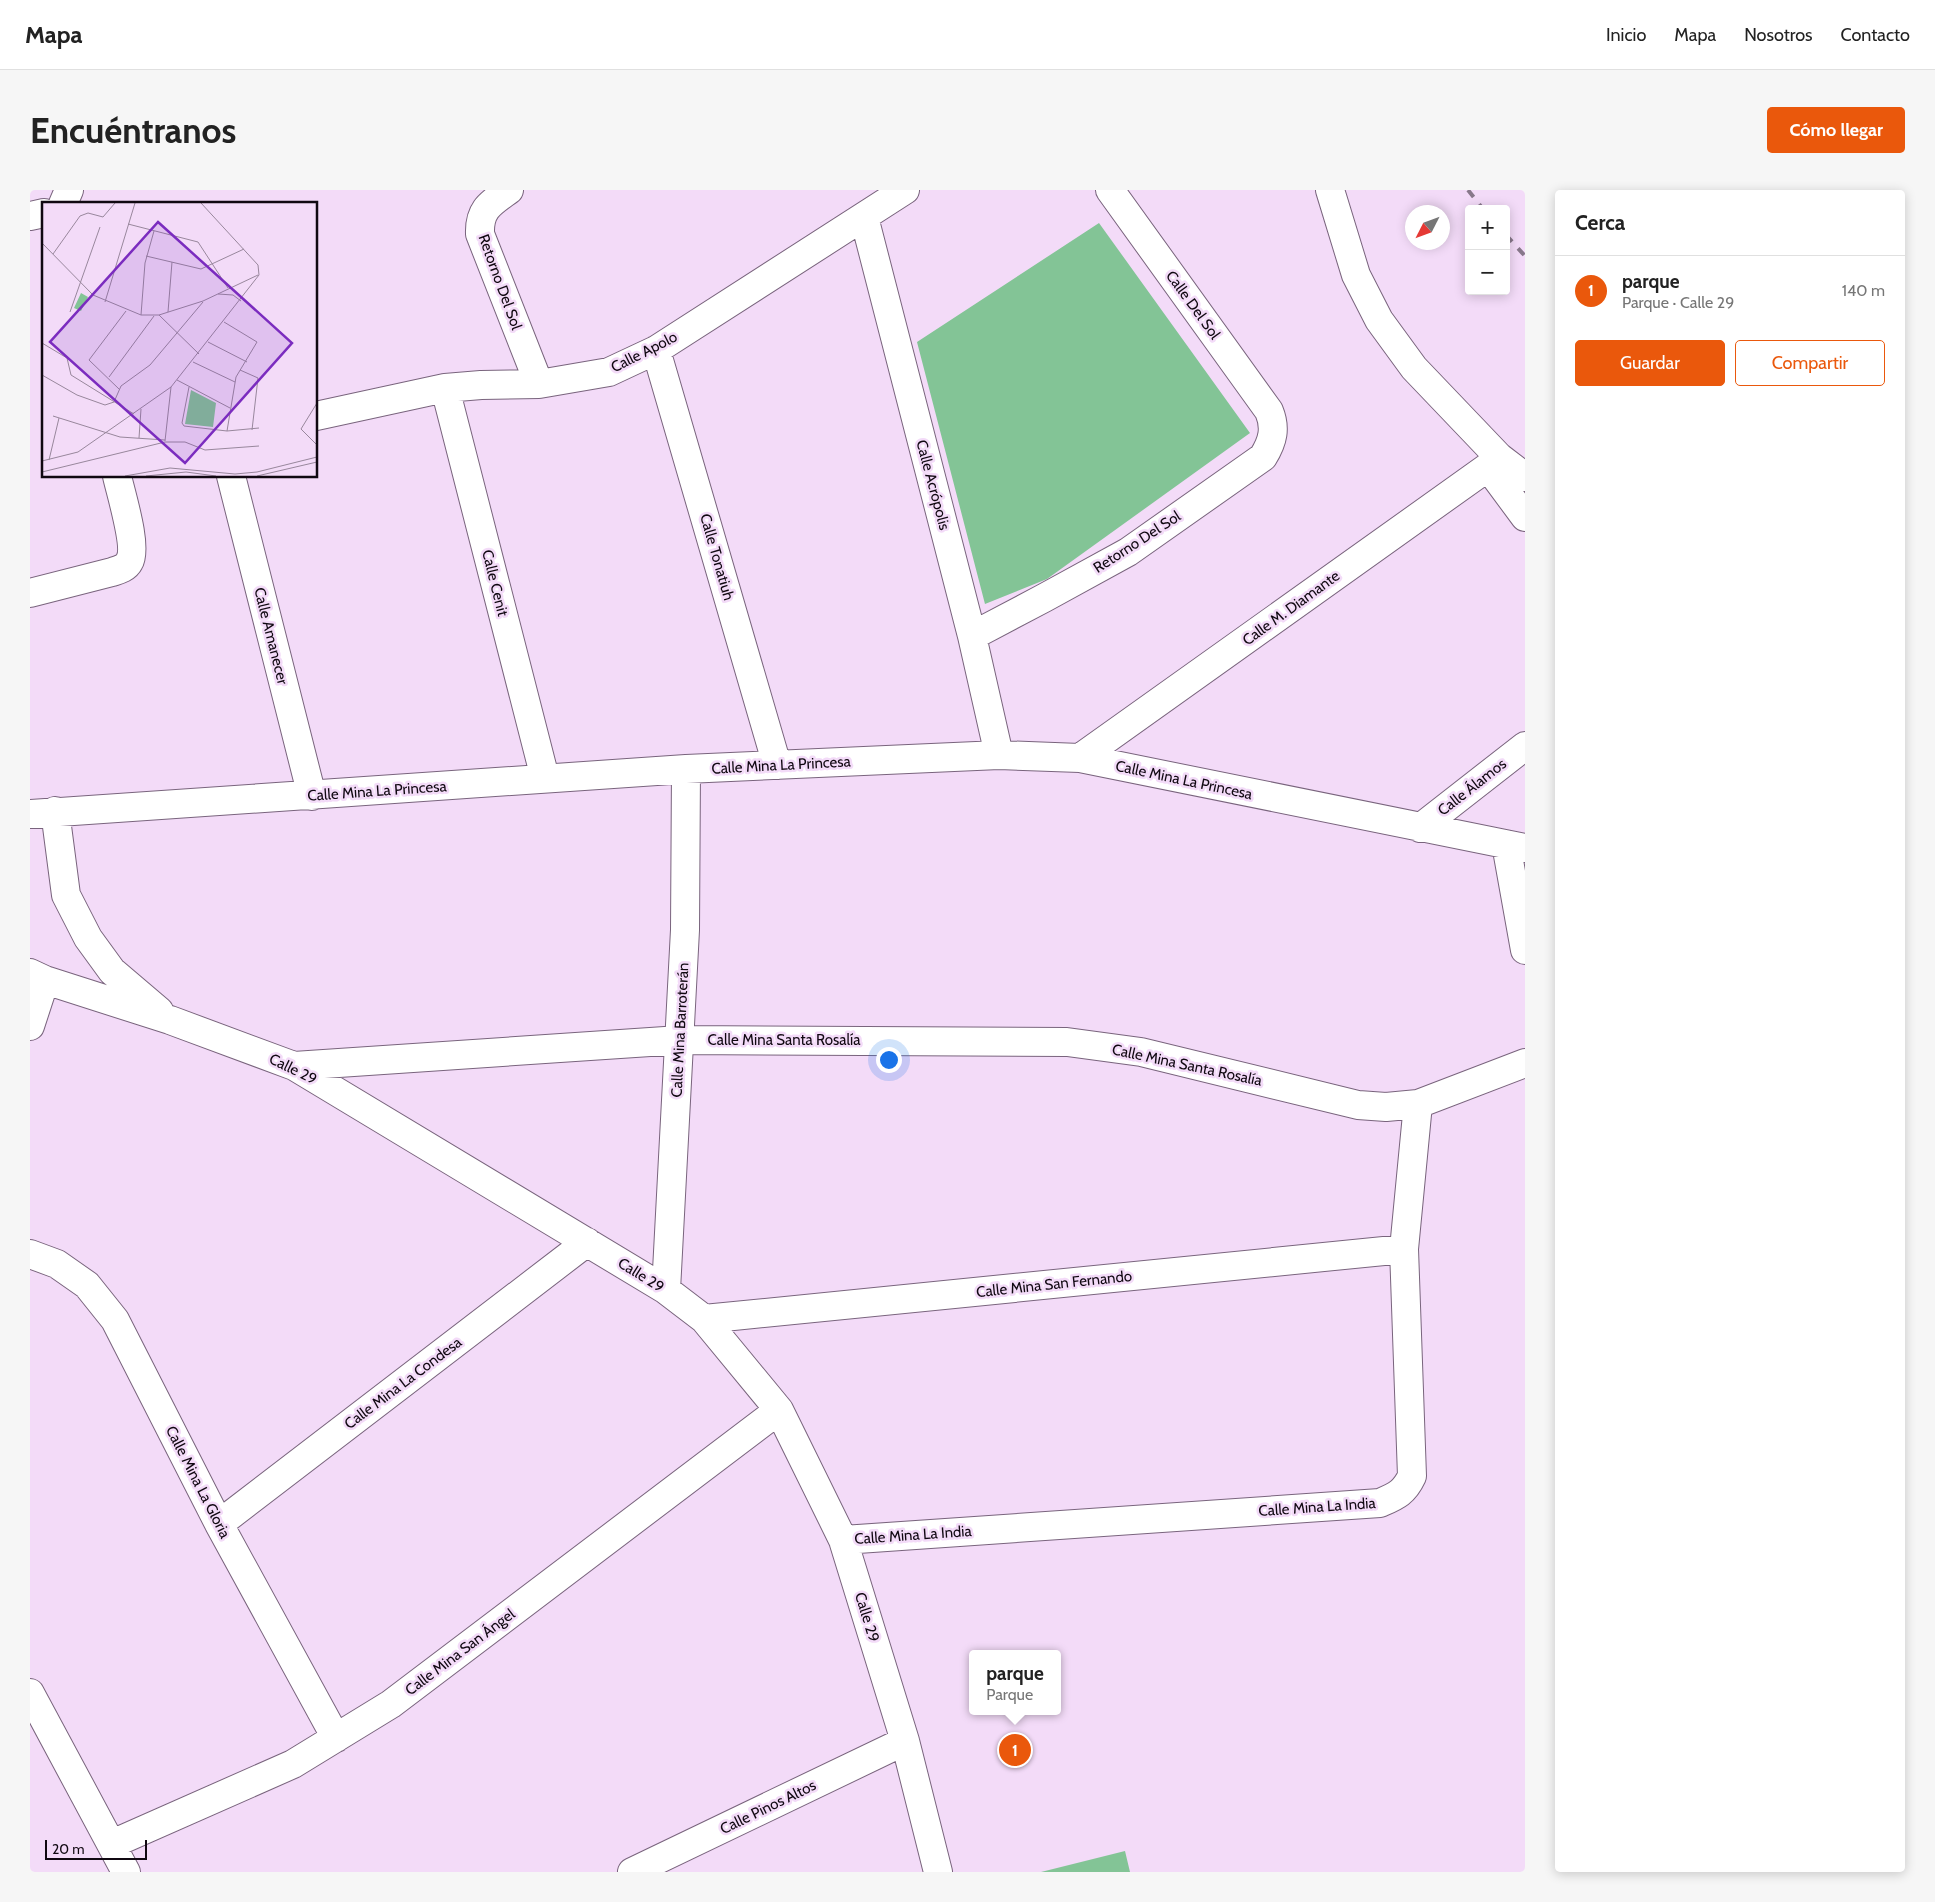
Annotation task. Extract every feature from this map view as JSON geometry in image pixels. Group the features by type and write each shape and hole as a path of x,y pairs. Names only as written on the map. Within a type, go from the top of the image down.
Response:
{"street":[{"path":"64,202 69,190"},
{"name":"Retorno Del Sol","path":"509,190 483,211 480,234 539,384"},
{"name":"Calle Apolo","path":"318,416 445,388 539,384 608,372 656,350 905,190"},
{"name":"Calle Del Sol","path":"1110,190 1269,411 1273,421"},
{"path":"1330,190 1356,275 1379,320 1414,368 1493,462 1525,518"},
{"name":"Calle Acrópolis","path":"864,217 972,636 999,755"},
{"name":"Calle Tonatiuh","path":"656,350 777,765"},
{"name":"Calle Cenit","path":"445,388 545,778"},
{"name":"Retorno Del Sol","path":"972,636 1128,552 1263,457 1270,446 1273,435 1273,421"},
{"path":"1493,462 1525,477"},
{"name":"Calle M. Diamante","path":"1080,758 1493,462"},
{"path":"30,593 112,572 122,568 129,562 133,548 117,478"},
{"name":"Calle Amanecer","path":"232,478 312,796"},
{"name":"Calle Álamos","path":"1420,828 1525,746"},
{"name":"Calle Mina La Princesa","path":"42,812 312,796 545,778 999,755 1080,758 1515,846"},
{"name":"Calle Mina Barroterán","path":"666,1290 685,930 686,770"},
{"path":"42,812 66,895 88,938 112,971 170,1020"},
{"path":"1515,846 1525,950"},
{"path":"30,1026 37,976"},
{"name":"Calle 29","path":"37,976 170,1020 294,1066 666,1290 704,1320 779,1410 843,1540 904,1741 938,1872"},
{"name":"Calle Mina Santa Rosalía","path":"294,1066 680,1040 1066,1042 1141,1052 1358,1105 1386,1107 1418,1104"},
{"path":"1418,1104 1525,1063"},
{"name":"Calle Mina La India","path":"843,1540 1380,1503 1406,1488 1412,1476 1404,1249 1418,1104"},
{"name":"Calle Mina La Condesa","path":"218,1524 587,1242"},
{"name":"Calle Mina San Fernando","path":"704,1320 1404,1249"},
{"name":"Calle Mina La Gloria","path":"30,1254 57,1264 87,1285 115,1320 218,1524 336,1738"},
{"name":"Calle Mina San Ángel","path":"112,1844 293,1764 391,1704 779,1410"},
{"path":"30,1693 126,1872"},
{"name":"Calle Pinos Altos","path":"632,1872 904,1741"}],"green space":[{"path":"1099,223 1250,433 1047,579 985,604 917,342"},
{"path":"1125,1851 1130,1872 1041,1872"}],"railway":[{"path":"1468,190 1480,205"},
{"path":"1510,239 1525,256"}],"place":[{"name":"parque","path":"1015,1750"}]}
